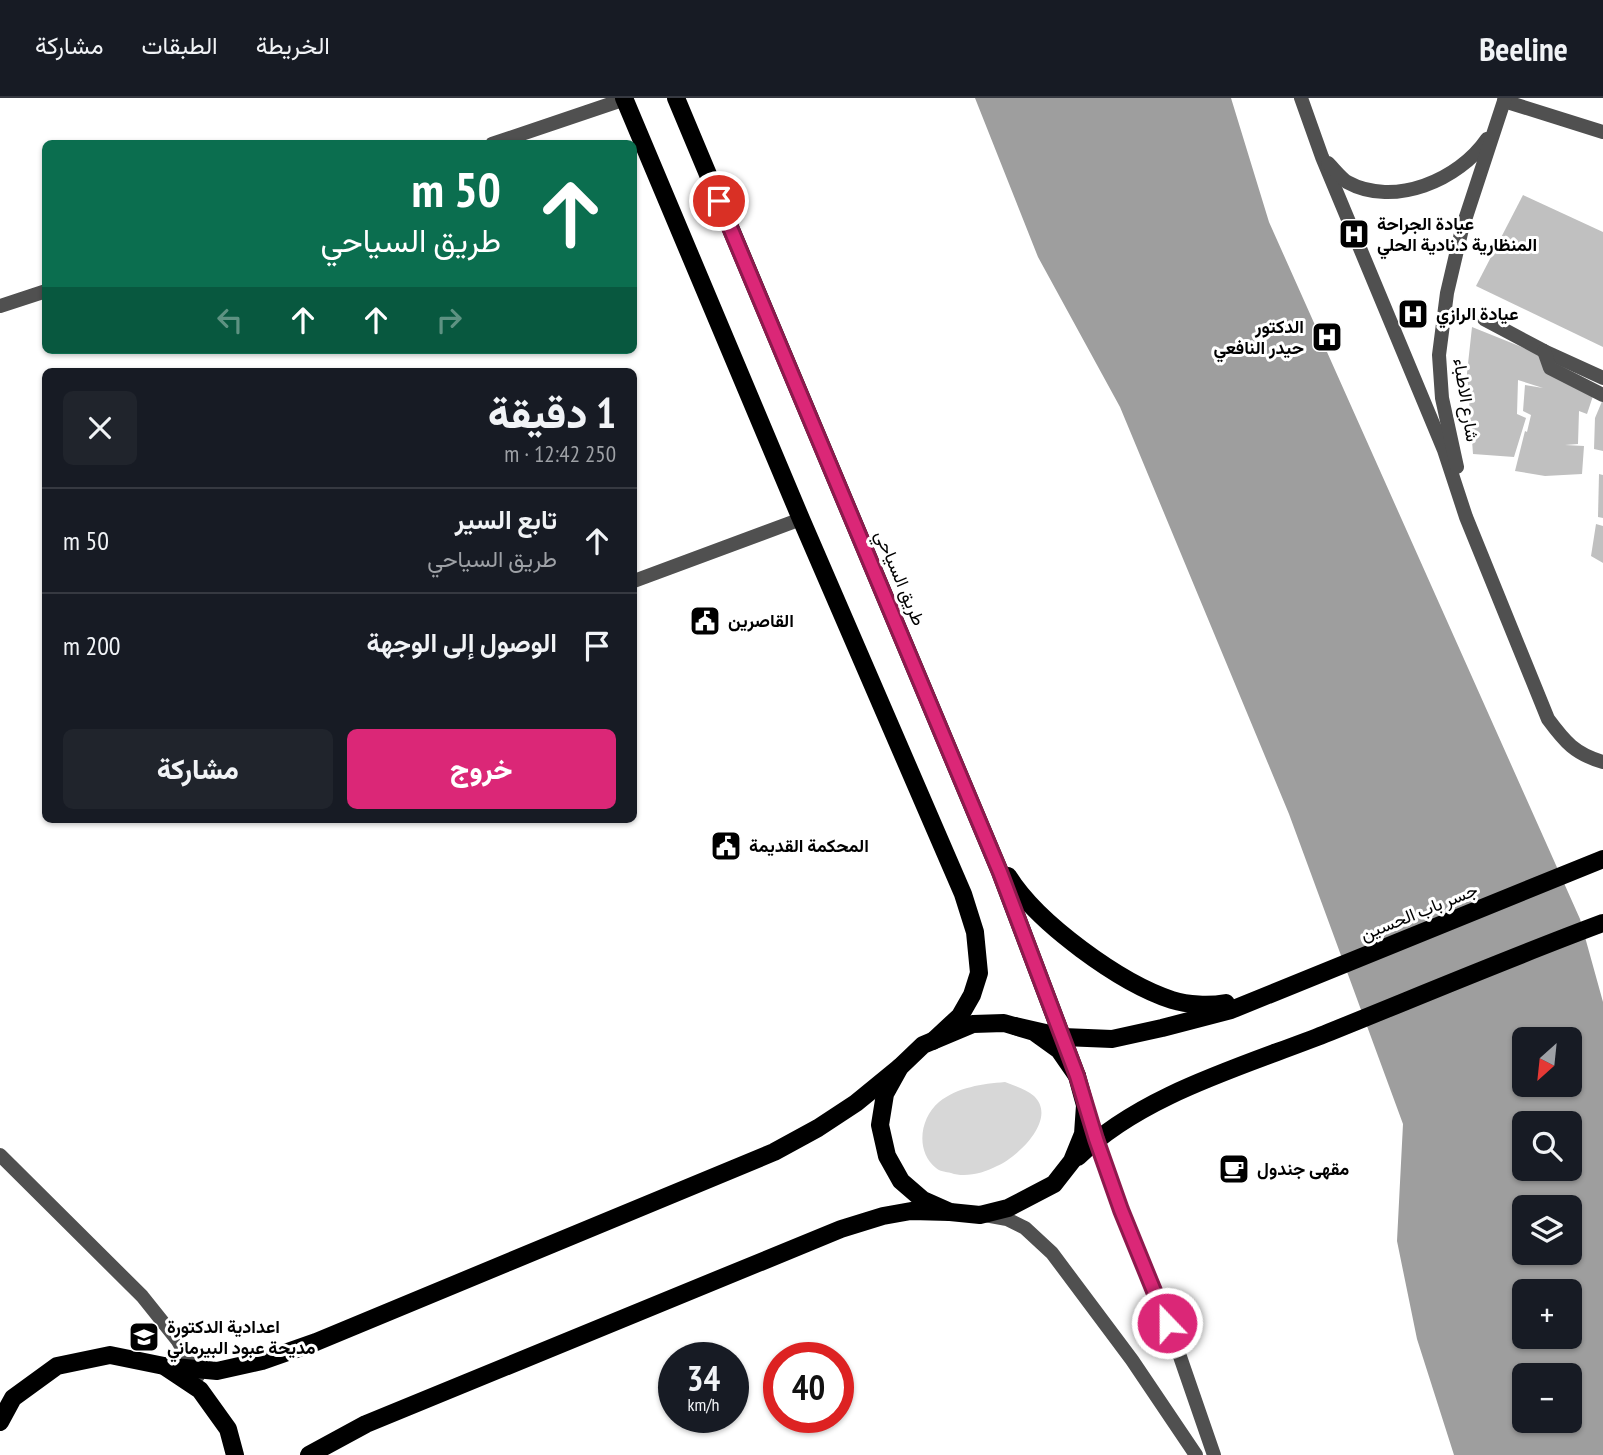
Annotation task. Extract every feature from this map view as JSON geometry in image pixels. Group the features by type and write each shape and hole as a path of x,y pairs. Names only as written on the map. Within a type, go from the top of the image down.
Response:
{"main road":[{"name":"طريق السياحي","path":"676,98 988,844 1077,1076"},
{"path":"625,99 801,519 963,894 975,932 979,974 972,995 960,1016 933,1041"},
{"path":"988,844 1032,907 1073,943 1131,982 1173,1000 1212,1005 1273,993"},
{"name":"جسر باب الحسين","path":"1273,993 1603,859"},
{"path":"309,1455 366,1424 841,1229 883,1216 911,1211 980,1215 1008,1208 1054,1184 1096,1139 1165,1099 1240,1065 1599,925"},
{"path":"1015,1026 1063,1037 1112,1039 1231,1010 1273,993"},
{"path":"0,1422 13,1398 57,1366 110,1355 164,1366 217,1371 262,1361 316,1342 774,1152 846,1110 923,1045 972,1024 1004,1023 1034,1032 1059,1051 1077,1076 1085,1105 1083,1134 1068,1167"},
{"path":"900,1067 885,1094 880,1125 887,1156 901,1181 923,1200 950,1212"},
{"path":"164,1366 200,1390 228,1429 235,1455"}],"street":[{"path":"1301,98 1322,157 1444,450 1466,517 1548,719 1566,742 1587,757 1603,762"},
{"path":"504,140 625,99"},
{"path":"1505,100 1603,132"},
{"name":"شارع الاطباء","path":"1466,517 1442,398 1439,355 1447,293 1462,229 1505,100"},
{"name":"شارع الاطباء","path":"1322,157 1345,181 1364,189 1396,192 1433,183 1461,166 1481,147 1495,128"},
{"path":"0,306 42,292"},
{"path":"1484,319 1603,378"},
{"path":"1544,351 1549,368 1603,395"},
{"path":"637,580 801,519"},
{"path":"1085,1105 1121,1210 1176,1345 1214,1455"},
{"path":"0,1155 142,1296 178,1341 228,1429"},
{"path":"980,1215 1007,1219 1025,1228 1052,1253 1132,1360 1196,1455"}],"shaded area":[{"path":"975,98 1231,98 1269,222 1580,919 1603,1002 1603,1455 1454,1455 1417,1339 1397,1241 1403,1124 1289,814 1120,407 1038,257"},
{"path":"1005,1082 1031,1094 1040,1105 1041,1115 1032,1136 1006,1161 986,1171 962,1175 937,1169 925,1153 922,1135 933,1109 946,1097 962,1090"}],"building":[{"path":"1523,195 1603,232 1603,347 1476,286"},
{"path":"1472,327 1539,354 1593,396 1587,414 1579,411 1578,444 1565,445 1584,446 1582,474 1545,476 1515,471 1531,415 1523,411 1525,385 1543,388 1518,380 1517,414 1526,418 1514,457 1473,454 1467,373"},
{"path":"1603,399 1603,451 1594,449 1595,418"},
{"path":"1599,474 1603,475 1603,518 1598,517"},
{"path":"1596,524 1603,526 1603,563 1591,556"}],"place":[{"name":"عيادة الجراحة المنظارية د.نادية الحلي","path":"1354,234"},
{"name":"عيادة الرازي","path":"1413,314"},
{"name":"الدكتور حيدر النافعي","path":"1327,337"},
{"name":"القاصرين","path":"705,621"},
{"name":"المحكمة القديمة","path":"726,846"},
{"name":"مقهى جندول","path":"1234,1169"},
{"name":"اعدادية الدكتورة مديحة عبود البيرماني","path":"144,1337"}],"route":[{"path":"719,201 1000,872 1077,1076 1121,1210 1167,1323"}]}
